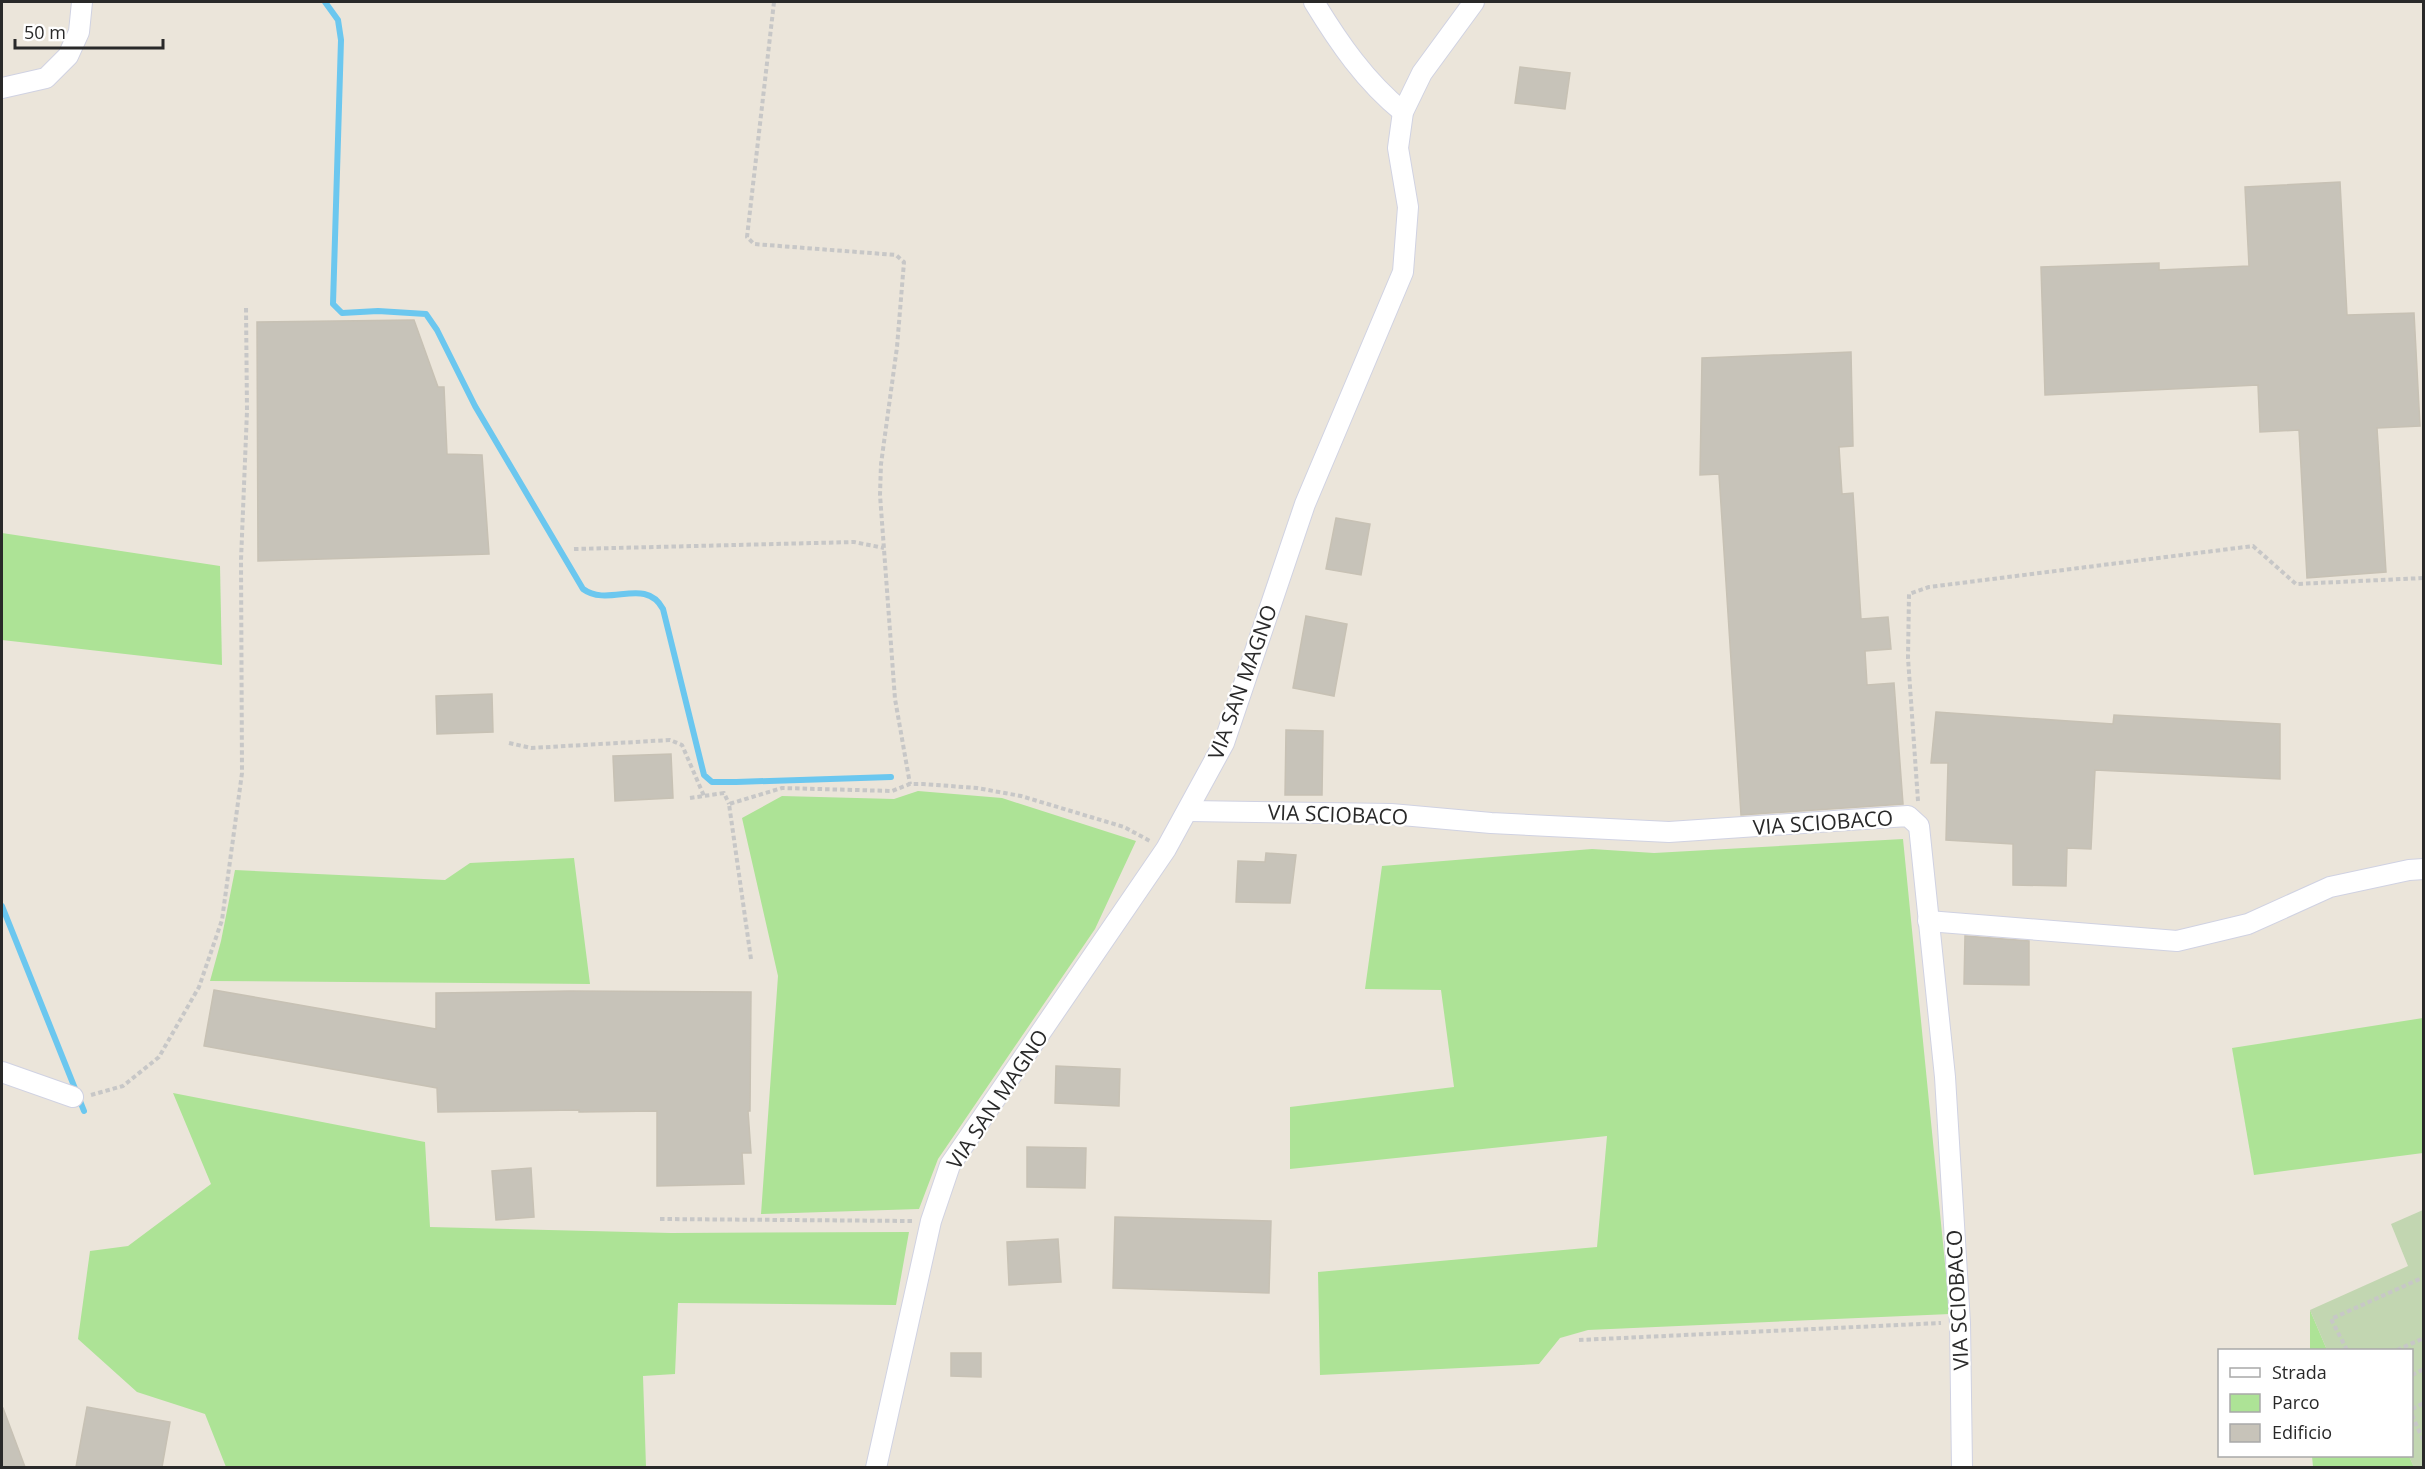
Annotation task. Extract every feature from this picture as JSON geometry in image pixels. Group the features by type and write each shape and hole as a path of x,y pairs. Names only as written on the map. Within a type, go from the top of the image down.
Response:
{"street":[{"path":"2,88 46,78 68,56 79,32 82,2"},
{"path":"1314,2 1341,46 1382,95 1403,112"},
{"name":"VIA SAN MAGNO","path":"876,1467 931,1221 950,1165 1166,849 1189,811 1224,743 1305,504 1403,272 1408,207 1398,148 1403,112 1422,73 1474,2"},
{"name":"VIA SCIOBACO","path":"1189,811 1391,814 1491,824 1669,832 1908,816 1919,826 1945,1077 1960,1323 1962,1467"},
{"path":"1928,921 2177,941 2248,924 2330,887 2409,870 2424,869"},
{"path":"2,1072 80,1097"}],"path":[{"path":"774,2 747,237 754,244 896,255 904,262 897,347 881,464 880,495 895,699 910,784"},
{"path":"80,1097 123,1086 159,1057 199,987 222,920 242,773 240,560 247,411 246,306"},
{"path":"574,549 854,542 884,548"},
{"path":"1919,826 1908,658 1909,594 1929,587 2253,546 2296,584 2424,578"},
{"path":"509,743 531,748 670,740 682,745 704,796"},
{"path":"729,804 782,788 892,791 910,784 977,788 1021,796 1124,827 1166,849"},
{"path":"690,798 724,793 729,804 751,959"},
{"path":"660,1219 931,1221"},
{"path":"2346,1349 2331,1319 2424,1277"},
{"path":"1579,1340 1960,1323"},
{"path":"2399,1349 2424,1338"},
{"path":"2413,1417 2424,1442"}],"green space":[{"path":"2,533 220,566 222,665 2,640"},
{"path":"918,791 1002,798 1136,841 1095,929 938,1159 919,1209 761,1214 778,976 742,818 782,796 894,799"},
{"path":"1903,839 1950,1314 1588,1330 1560,1338 1539,1364 1320,1375 1318,1272 1597,1247 1607,1136 1290,1169 1290,1107 1454,1087 1441,990 1365,989 1382,866 1592,849 1654,853"},
{"path":"574,858 590,984 210,981 221,941 235,870 445,880 470,863"},
{"path":"2423,1018 2423,1153 2254,1175 2232,1048"},
{"path":"173,1093 425,1142 430,1227 671,1233 909,1232 896,1305 678,1303 675,1374 643,1376 646,1467 226,1467 205,1414 137,1392 78,1339 90,1251 128,1246 211,1184"},
{"path":"2423,1210 2424,1467 2414,1468 2409,1457 2413,1457 2413,1349 2327,1349 2310,1310 2408,1266 2391,1224"},
{"path":"2310,1310 2327,1349 2310,1349"},
{"path":"2312,1457 2409,1457 2414,1467 2313,1467"}],"building":[{"path":"1520,67 1570,73 1565,109 1515,103"},
{"path":"2340,182 2347,315 2414,313 2420,426 2377,428 2386,572 2307,578 2299,430 2260,432 2258,385 2045,395 2041,267 2159,263 2159,270 2249,266 2245,187"},
{"path":"414,320 438,387 444,387 447,454 482,455 489,554 258,561 257,322"},
{"path":"1851,352 1853,446 1839,447 1842,494 1853,493 1861,619 1888,617 1891,649 1865,651 1867,685 1894,683 1903,804 1741,815 1719,474 1700,475 1702,358"},
{"path":"1336,518 1370,524 1361,575 1326,569"},
{"path":"1306,616 1347,624 1334,696 1293,688"},
{"path":"492,694 493,732 437,734 436,696"},
{"path":"1936,712 2113,724 2114,715 2280,724 2280,779 2095,770 2091,849 2067,848 2066,886 2013,885 2013,844 1946,840 1948,763 1931,763"},
{"path":"1286,730 1323,731 1322,795 1285,795"},
{"path":"671,754 673,798 615,801 613,756"},
{"path":"1266,853 1296,855 1290,903 1236,902 1238,861 1265,862"},
{"path":"1965,936 2029,941 2029,985 1964,984"},
{"path":"214,990 436,1029 436,993 751,992 750,1111 748,1111 751,1153 742,1153 744,1184 657,1186 657,1111 438,1112 437,1088 204,1046"},
{"path":"1056,1066 1120,1069 1119,1106 1055,1103"},
{"path":"1027,1147 1086,1148 1085,1188 1027,1187"},
{"path":"531,1168 534,1217 496,1220 492,1171"},
{"path":"1115,1217 1271,1221 1269,1293 1113,1288"},
{"path":"1058,1239 1061,1282 1009,1285 1007,1242"},
{"path":"951,1353 981,1353 981,1377 951,1376"},
{"path":"87,1407 170,1422 162,1467 76,1467"},
{"path":"3,1408 25,1467 2,1467"}],"waterway":[{"path":"325,2 338,20 341,40 333,304 342,313 378,311 426,314 437,330 475,406 583,589 604,596 637,593 647,595 655,599 663,609 704,775 712,782 891,777"},
{"path":"2,906 84,1111"}]}
